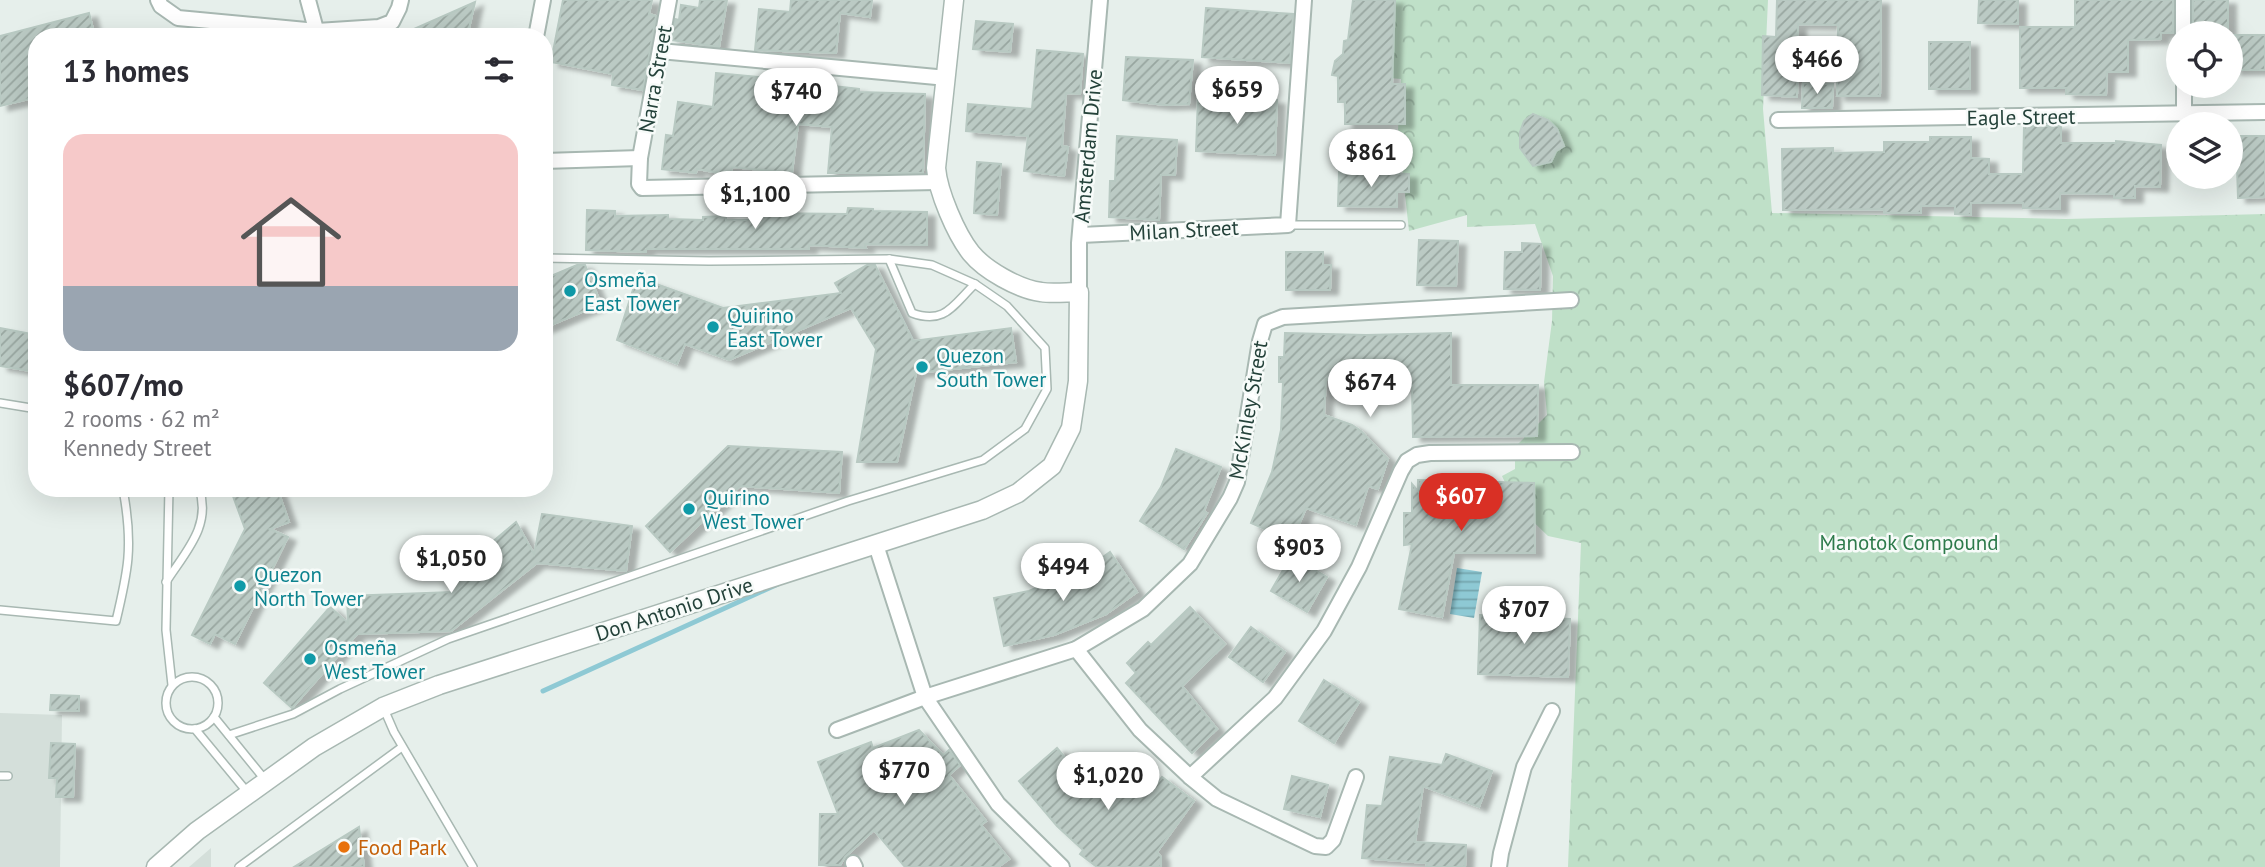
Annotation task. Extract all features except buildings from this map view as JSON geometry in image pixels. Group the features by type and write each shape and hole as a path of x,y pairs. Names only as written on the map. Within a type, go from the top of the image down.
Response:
{"street":[{"path":"158,0 161,6 178,18 265,28"},
{"path":"308,0 315,28"},
{"path":"370,28 392,22 401,0"},
{"path":"537,28 542,0"},
{"name":"Narra Street","path":"640,158 669,0"},
{"path":"954,0 936,168 937,182 947,208 970,252 997,275 1040,292 1079,292"},
{"name":"Amsterdam Drive","path":"1079,292 1100,0"},
{"path":"1288,225 1304,0"},
{"path":"2183,0 2183,21"},
{"path":"660,51 947,78"},
{"name":"Eagle Street","path":"2243,113 2265,112"},
{"name":"Eagle Street","path":"1777,120 2166,115"},
{"path":"553,161 640,158 639,184 642,188 653,189 937,182"},
{"name":"Milan Street","path":"1081,235 1288,225"},
{"name":"Don Antonio Drive","path":"165,863 248,794 314,747 383,707 439,685 982,510 1018,493 1052,466 1071,428 1078,381 1079,292"},
{"name":"McKinley Street","path":"837,730 925,697 1076,649 1143,609 1190,564 1237,482 1265,324 1283,317 1571,300"},
{"path":"1189,777 1275,698 1324,631 1359,567 1384,505 1407,461 1417,455 1430,453 1572,452"},
{"path":"876,545 925,697 998,804 1062,867"},
{"path":"1076,649 1140,730 1189,777 1217,799 1315,846 1326,847 1333,840 1356,777"},
{"path":"1499,867 1524,767 1552,711"}],"lane":[{"path":"1288,225 1401,225"},
{"path":"229,735 293,714 448,639 848,501 983,460 1024,429 1047,389 1045,348 1007,306 975,284 932,265 889,259 709,261 553,258"},
{"path":"889,259 912,313 927,318 939,317 975,284"},
{"path":"0,403 28,408"},
{"path":"0,610 116,621 129,565 129,524 124,497"},
{"path":"169,497 165,582 167,640 173,685"},
{"path":"165,582 200,530 201,497"},
{"path":"194,676 209,683 218,697 214,717 206,725 195,729 180,726 169,715 166,699 173,685 179,680 194,676"},
{"path":"383,707 402,747 473,867"},
{"path":"214,717 266,782"},
{"path":"195,729 248,794"},
{"path":"239,867 402,747"}],"shaded area":[{"path":"0,713 62,715 60,867 0,867"},
{"path":"211,848 211,867 189,867"}],"green space":[{"name":"Manotok Compound","path":"1375,0 1768,0 1763,109 1772,213 2066,219 2265,214 2265,867 1568,867 1581,543 1548,536 1515,504 1502,476 1515,469 1515,447 1547,415 1544,382 1552,321 1553,276 1535,224 1467,227 1467,215 1409,231 1398,130 1401,79 1378,77"}],"water":[{"path":"1457,568 1482,572 1474,618 1450,614"}],"waterway":[{"path":"543,691 778,584"}],"place":[{"name":"Osmeña East Tower","path":"570,291"},
{"name":"Quirino East Tower","path":"713,327"},
{"name":"Quezon South Tower","path":"922,367"},
{"name":"Quirino West Tower","path":"689,509"},
{"name":"Quezon North Tower","path":"240,586"},
{"name":"Osmeña West Tower","path":"310,659"},
{"name":"Food Park","path":"344,847"}]}
